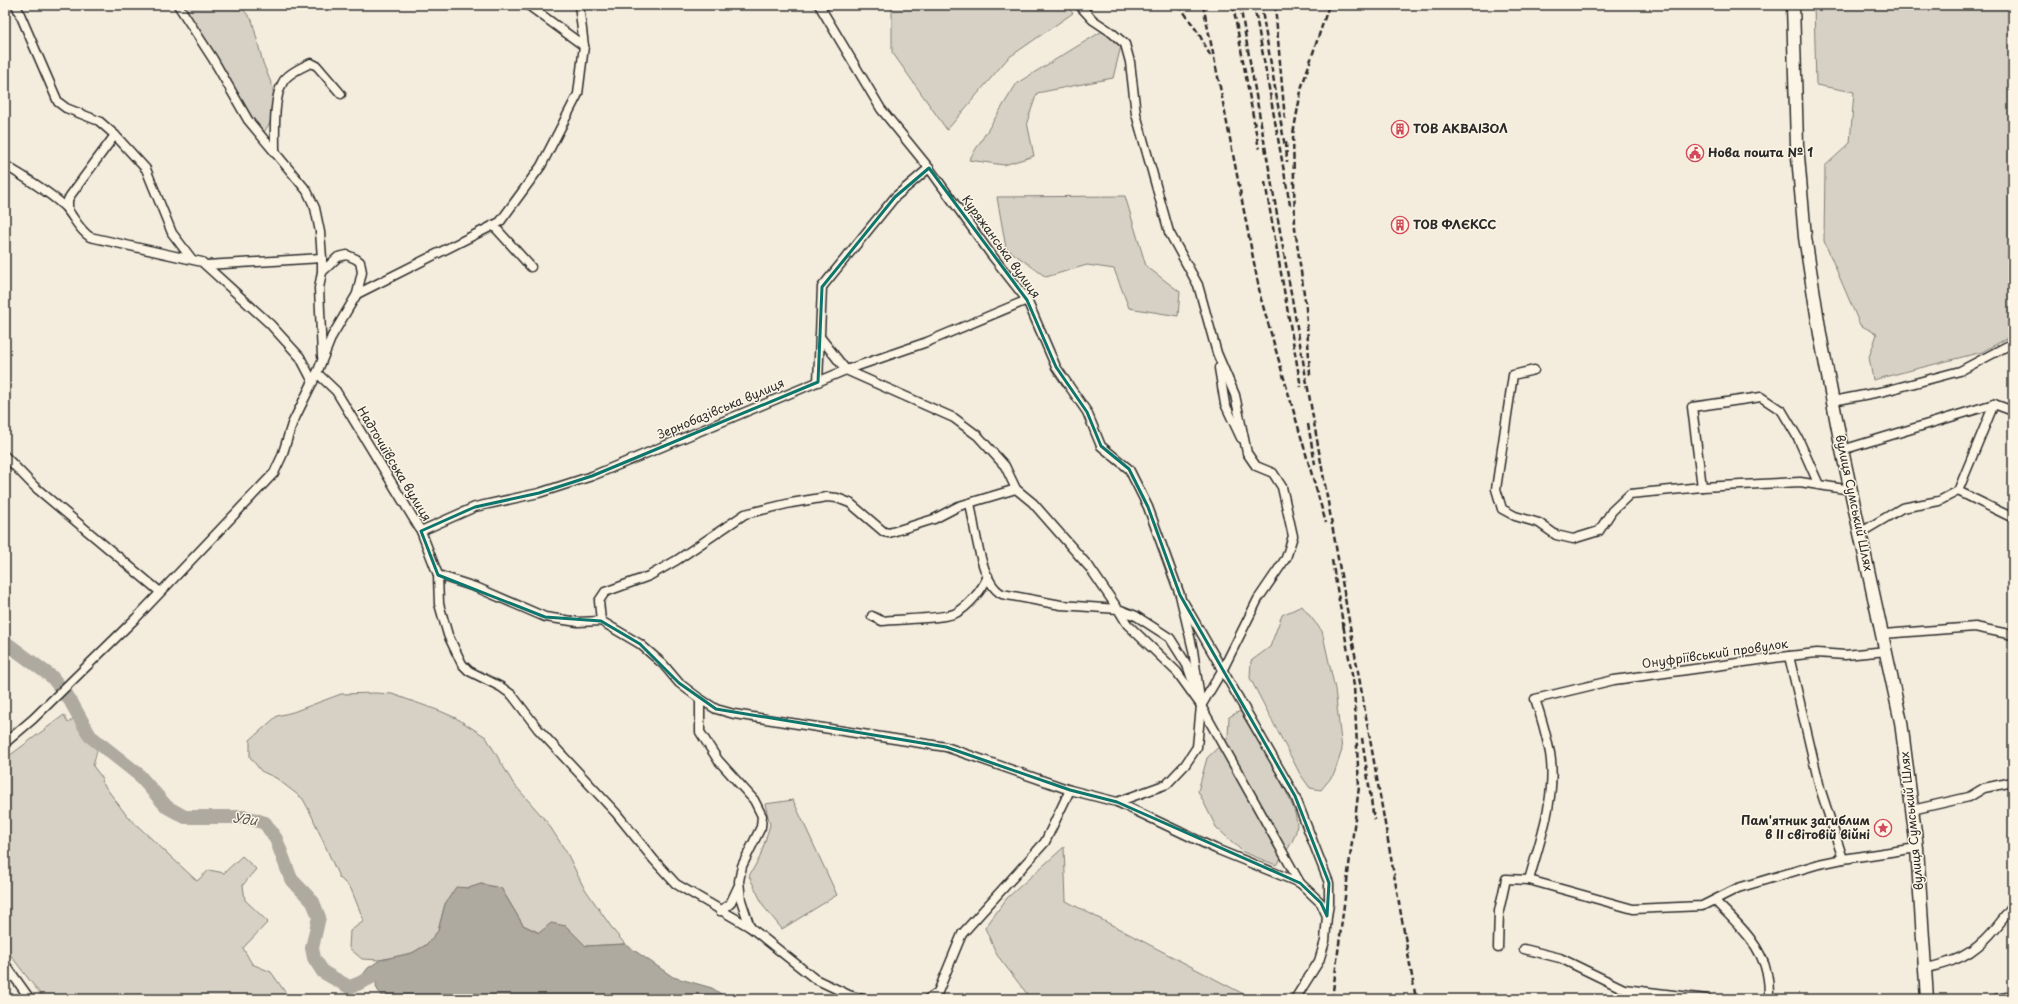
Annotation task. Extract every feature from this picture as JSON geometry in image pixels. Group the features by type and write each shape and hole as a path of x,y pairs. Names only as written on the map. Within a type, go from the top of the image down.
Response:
{"main road":[{"name":"вулиця Сумський Шлях","path":"1793,5 1797,145 1805,236 1820,334 1842,450 1887,651 1901,722 1917,848 1927,999"}],"street":[{"path":"16,5 58,102 66,108 99,121 115,135 146,169 172,232 191,258"},
{"path":"178,5 213,59 248,120 307,191 315,208 320,232 322,258 322,272 319,288 322,358"},
{"path":"528,5 584,46"},
{"path":"357,294 500,222 545,158 578,94 584,46 579,5"},
{"name":"Куряжанська вулиця","path":"819,5 881,110 929,168 990,253 1027,300 1056,367 1087,412 1101,446 1129,469 1148,507 1180,595"},
{"path":"1079,5 1093,20 1125,44 1130,62 1136,114 1169,232 1198,285 1217,353 1225,404 1247,453 1256,466 1273,473 1282,487 1293,536 1286,558 1258,599 1201,706"},
{"path":"275,153 275,121 279,89 283,81 311,63 317,66 341,94"},
{"path":"68,210 67,205 70,196 115,135"},
{"path":"5,166 58,200 68,210 78,227 90,236 191,258 206,265 270,324 300,357 312,382"},
{"path":"818,382 822,287 895,197 929,168"},
{"path":"493,226 531,267"},
{"path":"5,742 33,719 136,618 159,591 228,522 274,473 282,456 292,424 317,373 332,336 357,294 362,272 360,262 347,255 338,257 322,272"},
{"path":"206,265 322,258"},
{"name":"Зернобазівська вулиця","path":"421,531 475,507 539,493 592,476 846,370 927,342 1027,300"},
{"path":"820,337 846,370 954,418 978,436 1004,466 1016,489 1033,504 1090,568 1127,624 1177,672 1201,706 1300,883 1321,903 1327,916"},
{"path":"1833,401 1885,391 1960,371 2013,342"},
{"path":"1217,353 1235,395 1247,453"},
{"path":"1534,370 1513,375 1496,489 1502,509 1515,516 1539,523 1556,534 1573,539 1599,531 1612,511 1630,494 1702,487 1800,482 1851,490"},
{"name":"Надточиївська вулиця","path":"317,373 336,391 421,531 438,575"},
{"path":"1702,487 1692,407 1762,398 1782,411 1798,438 1819,485"},
{"path":"1842,450 1994,404 2013,411"},
{"path":"1860,533 1902,508 1939,501 1958,491 1994,404"},
{"path":"5,456 35,487 159,591"},
{"path":"601,621 599,601 605,592 650,576 745,514 791,503 827,497 837,498 850,503 884,532 890,533 934,519 958,506 1016,489"},
{"path":"1958,491 2011,517"},
{"path":"970,503 981,559 996,591 1002,594 1061,605 1118,609 1136,616 1170,638 1187,665 1201,706"},
{"path":"863,999 849,995 816,979 750,927 720,911 676,884 654,860 616,812 538,728 512,695 501,687 469,671 462,664 448,634 438,604 438,575 478,588 546,617 578,622 601,621 640,644 663,664 680,683 700,699 716,709 734,714 946,747 1070,790 1117,802 1216,849 1300,883"},
{"path":"872,616 882,621 955,613 977,594 984,586 988,576"},
{"path":"1180,595 1295,796 1329,883 1330,904 1327,916 1325,941 1319,961 1295,999"},
{"path":"1117,802 1167,784 1185,765 1197,747 1201,706 1193,650 1180,595"},
{"path":"1883,634 1975,627 2013,635"},
{"name":"Онуфріївський провулок","path":"1529,880 1544,825 1551,776 1550,754 1535,699 1614,680 1788,656 1816,653 1845,655 1887,651"},
{"path":"1788,656 1820,788 1842,859"},
{"path":"700,699 700,732 718,760 754,800 762,816 761,827 742,866 738,886 730,904 720,911"},
{"path":"1912,810 1969,797 1984,788 2013,782"},
{"path":"928,999 938,992 962,934 1045,842 1070,790"},
{"path":"1498,948 1499,911 1506,879 1529,880 1633,909 1702,906 1738,888 1842,859 1917,848"},
{"path":"738,886 750,927"},
{"path":"1715,900 1752,940 1761,956 1767,974 1769,999"},
{"path":"1924,969 1955,960 1972,951 1995,930 2013,906"},
{"path":"1524,949 1560,958 1624,989 1707,999"},
{"path":"5,964 30,999"},
{"path":"1996,999 2013,996"}],"highlighted area":[{"path":"929,168 1027,300 1056,367 1087,412 1101,446 1129,469 1148,507 1180,595 1295,796 1329,883 1327,916 1321,903 1300,883 1117,802 1070,790 946,747 716,709 679,683 640,644 601,621 545,617 438,575 421,531 475,507 539,493 592,476 818,382 822,287 895,197"}],"shaded area":[{"path":"180,5 237,5 242,8 252,20 263,63 272,85 274,95 270,123 264,132 258,132"},
{"path":"892,5 1065,5 1073,13 1008,58 947,130 892,52"},
{"path":"1814,5 2013,5 2013,335 1982,352 1873,380 1869,357 1877,334 1860,325 1824,241 1825,166 1850,143 1854,92 1816,85"},
{"path":"1104,30 1121,46 1113,78 1037,93 1027,122 1034,156 1004,165 969,160 1017,83"},
{"path":"1125,196 1146,266 1180,292 1178,316 1129,308 1114,269 1087,265 1046,277 1006,248 997,197"},
{"path":"1302,606 1322,631 1335,689 1342,750 1334,774 1321,790 1310,788 1300,774 1250,678 1251,661 1270,647 1282,615"},
{"path":"341,694 392,694 440,711 456,718 486,737 513,783 547,822 567,853 583,886 614,931 625,944 586,946 566,926 540,933 523,925 501,888 481,884 469,888 456,888 445,904 438,931 426,945 412,953 380,960 362,959 349,948 350,931 364,921 351,889 339,877 303,799 276,778 261,771 250,757 250,740 277,716 293,712"},
{"path":"1240,711 1283,785 1295,814 1297,825 1296,831 1289,847 1276,865 1243,852 1216,827 1198,791 1207,758 1228,738 1229,717"},
{"path":"64,715 68,723 74,718 98,747 93,766 103,779 101,781 127,816 197,881 209,870 224,873 242,856 256,869 243,885 245,900 268,922 243,948 252,964 271,972 290,999 44,999 5,948 5,759"},
{"path":"793,800 837,895 782,929 764,907 749,876 760,857 770,825 765,804"},
{"path":"1064,847 1066,901 1253,999 1031,999 997,955 985,928 1007,898"},
{"path":"481,884 501,888 523,925 539,933 551,923 566,926 586,946 625,944 673,977 712,988 729,999 383,999 376,987 377,975 358,981 368,968 380,960 412,953 426,945 438,931 445,904 456,887 469,888"}],"waterway":[{"name":"Уди","path":"5,642 52,677 70,700 90,736 138,774 167,807 185,817 246,817 265,823 276,839 291,879 313,902 319,917 312,948 314,958 323,972 349,987 389,969"}],"railway":[{"path":"1179,5 1199,34 1211,57"},
{"path":"1203,5 1261,299 1326,523"},
{"path":"1233,5 1259,149"},
{"path":"1240,5 1416,999"},
{"path":"1254,5 1290,205"},
{"path":"1261,5 1285,147"},
{"path":"1275,5 1285,120"},
{"path":"1310,375 1306,308 1295,228 1293,134 1302,86 1329,5"},
{"path":"1286,142 1287,162"},
{"path":"1265,182 1301,387"},
{"path":"1308,424 1315,464"},
{"path":"1332,560 1344,629"},
{"path":"1332,999 1359,787 1354,686 1343,624"},
{"path":"1362,738 1374,820"}],"place":[{"name":"ТОВ АКВАІЗОЛ","path":"1400,129"},
{"name":"Нова пошта № 1","path":"1695,153"},
{"name":"ТОВ ФЛЄКСС","path":"1400,225"},
{"name":"Пам'ятник загиблим в II світовій війні","path":"1883,828"}]}
